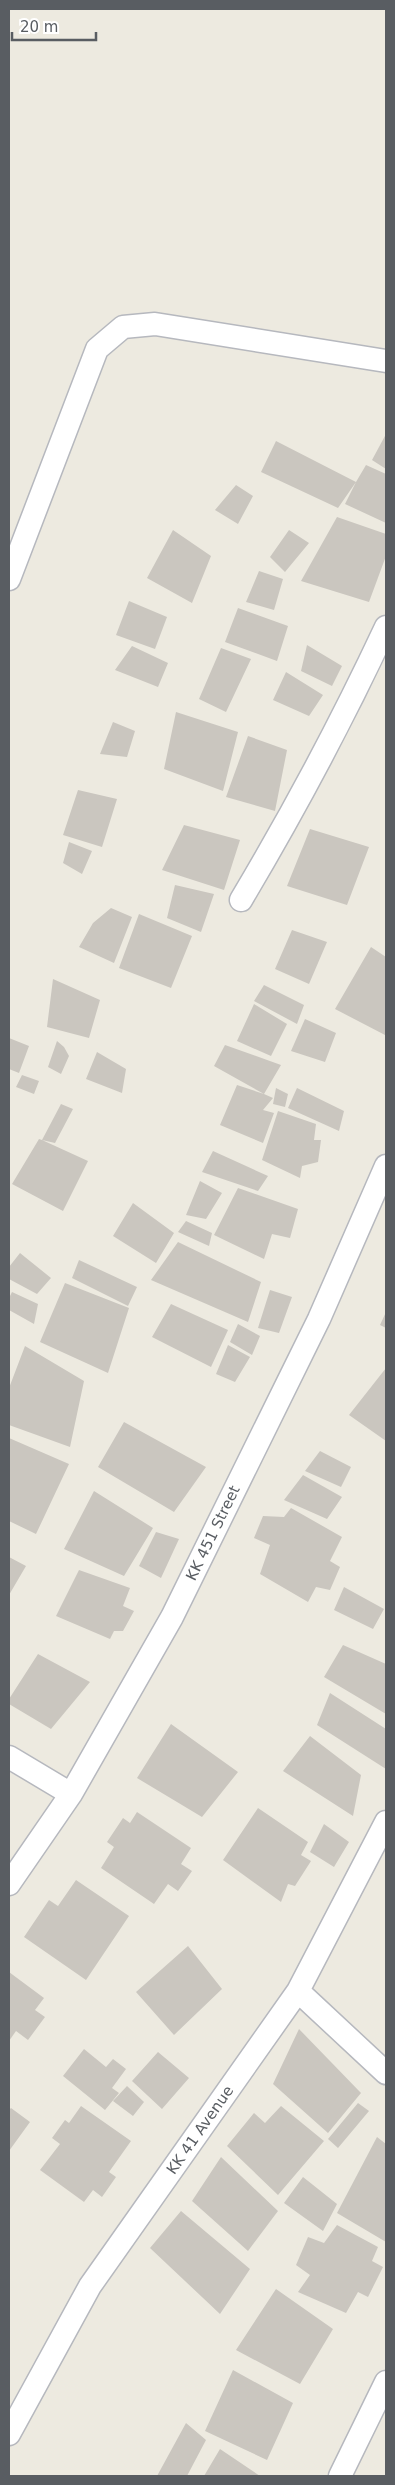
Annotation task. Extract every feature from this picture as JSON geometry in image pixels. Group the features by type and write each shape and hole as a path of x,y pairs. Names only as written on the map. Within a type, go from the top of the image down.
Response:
{"street":[{"path":"9,579 97,349 123,327 155,324 386,361"},
{"path":"241,900 278,838 342,721 386,627"},
{"name":"KK 451 Street","path":"9,1884 71,1794 172,1616 318,1318 386,1166"},
{"path":"9,1757 71,1794"},
{"name":"KK 41 Avenue","path":"9,2434 90,2286 298,1991 386,1822"},
{"path":"298,1991 386,2073"},
{"path":"340,2476 386,2382"}],"building":[{"path":"386,434 386,469 372,460"},
{"path":"276,441 356,482 338,508 261,472"},
{"path":"366,465 386,474 386,523 345,504"},
{"path":"236,485 253,496 238,524 215,510"},
{"path":"337,517 386,534 386,556 369,602 301,581"},
{"path":"173,530 211,556 192,603 147,578"},
{"path":"289,530 309,543 285,572 270,557"},
{"path":"259,571 283,579 274,610 246,602"},
{"path":"129,601 167,617 155,649 116,635"},
{"path":"238,608 288,626 277,661 225,642"},
{"path":"307,645 342,666 332,686 301,671"},
{"path":"132,646 168,663 158,687 115,670"},
{"path":"221,648 251,659 226,712 199,699"},
{"path":"286,672 323,695 309,716 273,700"},
{"path":"176,712 238,732 223,791 164,769"},
{"path":"113,722 135,731 127,757 100,754"},
{"path":"248,736 287,750 275,811 226,797"},
{"path":"78,790 117,799 102,847 63,835"},
{"path":"184,825 240,840 224,890 162,870"},
{"path":"310,829 369,847 347,905 287,886"},
{"path":"69,842 92,851 82,874 63,863"},
{"path":"175,885 214,894 201,932 167,918"},
{"path":"111,908 132,917 114,963 79,947 93,923"},
{"path":"139,914 192,936 171,988 119,968"},
{"path":"292,930 327,942 309,984 275,969"},
{"path":"371,947 386,957 385,1035 335,1009"},
{"path":"53,979 100,1000 89,1038 47,1027"},
{"path":"264,985 304,1005 297,1024 254,1001"},
{"path":"254,1004 287,1024 271,1056 237,1041"},
{"path":"305,1019 336,1033 325,1062 291,1051"},
{"path":"9,1038 29,1046 19,1073 9,1069"},
{"path":"57,1041 64,1047 69,1056 61,1074 48,1067"},
{"path":"225,1045 281,1065 264,1094 214,1066"},
{"path":"97,1052 126,1069 122,1093 86,1079"},
{"path":"22,1075 39,1081 34,1094 16,1087"},
{"path":"237,1085 273,1098 263,1110 274,1113 263,1143 220,1125"},
{"path":"276,1088 288,1094 285,1107 273,1104"},
{"path":"297,1088 344,1111 339,1131 288,1108"},
{"path":"61,1104 73,1109 55,1143 42,1140"},
{"path":"278,1111 316,1124 314,1140 321,1140 318,1162 302,1166 300,1178 262,1160"},
{"path":"39,1139 88,1161 63,1211 12,1184"},
{"path":"213,1151 268,1176 258,1191 202,1172"},
{"path":"200,1181 222,1193 206,1219 186,1215"},
{"path":"238,1188 298,1209 290,1238 272,1234 264,1259 214,1235"},
{"path":"133,1203 174,1233 156,1263 113,1236"},
{"path":"186,1221 212,1233 209,1246 178,1232"},
{"path":"178,1242 261,1282 248,1322 151,1280"},
{"path":"20,1253 51,1278 37,1294 9,1279 9,1267"},
{"path":"79,1260 137,1287 128,1306 72,1278"},
{"path":"65,1283 129,1308 108,1373 40,1342"},
{"path":"270,1290 292,1297 279,1333 258,1328"},
{"path":"12,1292 38,1304 34,1324 9,1310 9,1298"},
{"path":"171,1304 228,1330 211,1367 152,1337"},
{"path":"386,1312 386,1328 380,1325"},
{"path":"238,1324 260,1336 252,1355 230,1342"},
{"path":"228,1345 250,1357 235,1382 216,1374"},
{"path":"25,1346 84,1381 70,1447 9,1425 9,1388"},
{"path":"386,1368 386,1441 349,1415"},
{"path":"124,1422 206,1467 174,1512 98,1467"},
{"path":"9,1438 69,1464 36,1534 9,1521"},
{"path":"320,1451 351,1467 341,1487 305,1471"},
{"path":"303,1475 342,1497 327,1519 284,1500"},
{"path":"94,1491 153,1528 124,1576 64,1549"},
{"path":"291,1508 342,1537 330,1561 340,1567 330,1590 316,1587 308,1602 260,1574 270,1545 254,1538 263,1516 284,1517"},
{"path":"156,1532 179,1539 161,1578 139,1566"},
{"path":"9,1557 26,1566 9,1595"},
{"path":"79,1570 130,1588 123,1606 134,1611 123,1631 114,1631 110,1639 56,1616"},
{"path":"344,1587 384,1609 373,1629 334,1610"},
{"path":"343,1645 386,1664 386,1714 324,1677"},
{"path":"38,1654 90,1682 51,1729 9,1704 9,1699"},
{"path":"330,1693 386,1729 386,1769 317,1725"},
{"path":"171,1724 238,1772 202,1817 137,1778"},
{"path":"310,1736 361,1775 353,1816 283,1771"},
{"path":"258,1808 308,1842 301,1855 311,1861 295,1886 288,1884 281,1902 223,1860"},
{"path":"137,1812 191,1848 181,1864 192,1871 178,1891 168,1884 154,1904 101,1868 114,1847 107,1842 123,1818 130,1823"},
{"path":"324,1824 349,1842 334,1867 310,1852"},
{"path":"76,1880 129,1916 86,1980 24,1937 49,1900 58,1906"},
{"path":"188,1946 222,1989 174,2035 136,1992"},
{"path":"9,1972 44,1998 35,2010 45,2017 28,2040 16,2031 9,2041"},
{"path":"299,2029 361,2093 328,2133 273,2084"},
{"path":"84,2049 106,2067 113,2059 126,2069 112,2088 119,2093 105,2110 63,2076"},
{"path":"158,2052 189,2078 162,2109 132,2081"},
{"path":"127,2086 144,2102 133,2116 113,2101"},
{"path":"358,2103 369,2111 338,2148 328,2139"},
{"path":"81,2106 131,2141 109,2172 116,2177 102,2197 93,2190 84,2202 40,2170 60,2144 52,2138 65,2120 69,2123"},
{"path":"281,2106 324,2141 278,2195 227,2146 254,2113 265,2123"},
{"path":"11,2108 30,2122 9,2151 9,2110"},
{"path":"377,2137 386,2144 386,2242 337,2213"},
{"path":"221,2157 278,2211 248,2251 192,2201"},
{"path":"303,2177 337,2204 323,2231 284,2203"},
{"path":"181,2211 250,2269 220,2314 150,2248"},
{"path":"337,2225 378,2247 372,2261 383,2267 368,2297 358,2292 346,2313 298,2292 310,2275 296,2265 308,2237 324,2243"},
{"path":"276,2289 333,2329 300,2384 236,2350"},
{"path":"233,2370 293,2403 267,2460 205,2431"},
{"path":"186,2423 206,2440 187,2476 157,2476"},
{"path":"220,2449 260,2476 204,2476"}]}
